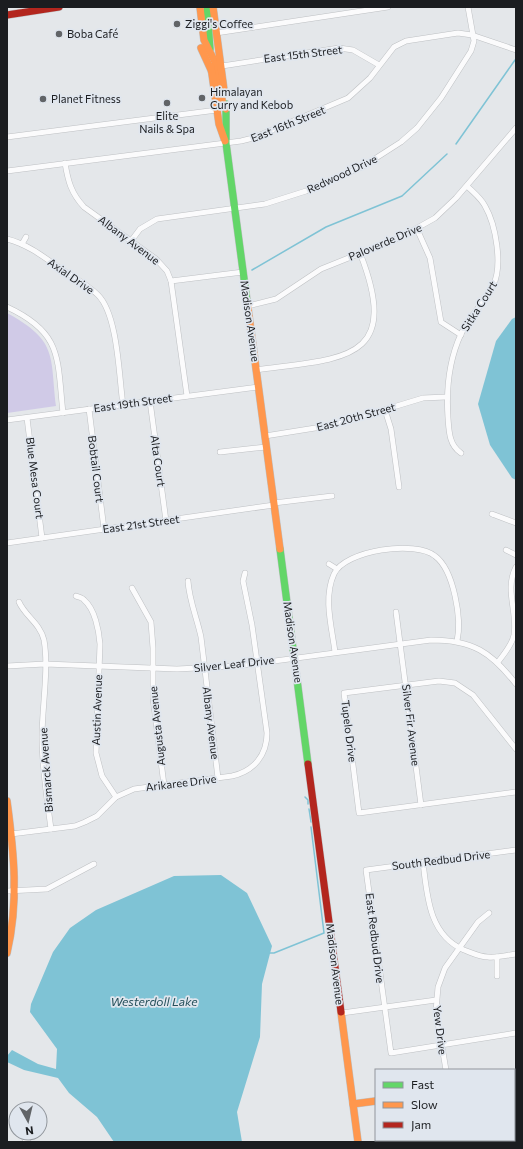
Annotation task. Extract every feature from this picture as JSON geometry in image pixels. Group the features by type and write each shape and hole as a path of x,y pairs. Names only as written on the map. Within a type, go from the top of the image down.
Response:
{"main road":[{"path":"8,15 14,8 17,7"},
{"path":"8,15 59,7"},
{"path":"193,7 199,43 212,72"},
{"path":"200,7 204,40 216,64 223,105 226,109"},
{"name":"Madison Avenue","path":"207,7 210,53 217,110 220,130 226,143"},
{"name":"Madison Avenue","path":"213,7 222,66 226,109 226,143 234,208 342,1012 358,1142"},
{"path":"7,801 16,892 13,928 7,953"},
{"path":"354,1104 375,1100"}],"street":[{"path":"216,33 388,7"},
{"name":"Redwood Drive","path":"131,241 140,229 157,219 265,204 306,191 362,166 401,142 431,111 472,51 474,41 468,7"},
{"name":"East 16th Street","path":"7,171 241,141 266,134 348,98 370,78 394,47 406,41 447,33 472,35 516,50"},
{"name":"East 15th Street","path":"222,66 339,48 353,50 379,65"},
{"path":"7,138 217,110"},
{"name":"Paloverde Drive","path":"248,306 276,299 321,269 417,229 445,210 516,128"},
{"name":"Albany Avenue","path":"66,163 69,185 77,199 84,207 161,262 172,281 186,396"},
{"name":"Sitka Court","path":"461,453 455,449 450,436 446,397 454,354 461,335 492,288 496,279 498,267 490,217 481,200 467,186"},
{"path":"417,229 430,258 441,322 461,335"},
{"path":"22,244 26,237"},
{"name":"Axial Drive","path":"7,239 22,244 93,291 106,304 112,321 123,405"},
{"path":"256,370 322,361 342,356 352,353 366,342 374,327 374,319 368,276 360,253"},
{"path":"172,281 243,272"},
{"path":"7,307 42,330 53,344 56,356 62,413"},
{"name":"East 19th Street","path":"7,420 258,387"},
{"name":"East 20th Street","path":"265,436 334,425 428,397 446,397"},
{"name":"Alta Court","path":"150,401 166,521"},
{"name":"Bobtail Court","path":"88,409 104,529"},
{"path":"385,410 391,429 399,487"},
{"name":"Blue Mesa Court","path":"27,418 42,538"},
{"path":"220,452 266,447"},
{"name":"East 21st Street","path":"7,543 332,496"},
{"path":"492,514 516,523"},
{"path":"335,652 328,597 330,585 337,569 355,557 376,552 408,548 424,550 435,555 446,568 453,586 458,628 457,642"},
{"path":"506,550 516,555"},
{"path":"329,564 337,569"},
{"path":"498,662 509,647 515,630 510,591 512,578 516,567"},
{"name":"Arikaree Drive","path":"11,834 75,826 89,821 116,797 134,789 240,774 261,762 267,738 258,663 242,581 245,573"},
{"name":"Albany Avenue","path":"188,581 189,592 196,612 201,637 218,778"},
{"name":"Augusta Avenue","path":"132,588 151,622 153,648 153,698 164,785"},
{"name":"Austin Avenue","path":"76,596 84,599 96,620 100,644 96,753 102,776 116,797"},
{"name":"Bismarck Avenue","path":"19,602 23,612 36,624 43,636 45,664 42,745 51,829"},
{"name":"Silver Fir Avenue","path":"396,612 421,805"},
{"name":"Silver Leaf Drive","path":"7,666 45,664 152,668 204,668 258,663 431,640 457,642 477,648 498,662 516,684"},
{"name":"Tupelo Drive","path":"516,749 473,695 461,686 439,681 344,693 359,812 516,792"},
{"name":"South Redbud Drive","path":"366,870 516,850"},
{"path":"423,862 429,902 434,920 441,931 459,948 479,956 497,957 516,954"},
{"path":"7,891 16,892 47,889 94,864"},
{"name":"East Redbud Drive","path":"366,870 391,1053 442,1045"},
{"name":"Yew Drive","path":"446,1069 436,1000 441,976 478,922 489,913"},
{"path":"496,976 497,957"},
{"path":"342,1012 436,1000"},
{"path":"442,1045 516,1033"}],"shaded area":[{"path":"7,313 24,323 43,341 51,362 56,406 7,413"}],"water":[{"path":"516,317 516,480 512,478 490,445 478,404 496,341 512,319"},
{"name":"Westerdoll Lake","path":"221,875 247,893 272,946 262,984 260,1037 237,1112 242,1142 114,1142 97,1117 69,1093 58,1078 24,1070 7,1062 7,1056 12,1050 38,1064 56,1069 57,1049 30,1012 31,1004 53,952 70,928 96,910 174,876"}],"waterway":[{"path":"456,144 515,60"},
{"path":"252,270 326,227 402,196 447,154"},
{"path":"305,797 308,800 308,804"},
{"path":"309,809 311,822"},
{"path":"270,953 274,953 324,933 311,827"}],"traffic: fast":[{"path":"207,7 210,49"},
{"path":"226,104 226,143 247,301"},
{"path":"280,549 308,764"}],"traffic: slow":[{"path":"200,7 204,40 216,64 223,105 226,109"},
{"path":"213,7 224,90"},
{"path":"201,48 212,72"},
{"path":"211,67 219,124 225,141"},
{"path":"247,301 280,549"},
{"path":"7,801 12,840 14,877 13,915 7,953"},
{"path":"341,1012 358,1142"},
{"path":"353,1104 375,1101"}],"traffic: jam":[{"path":"7,15 59,7"},
{"path":"308,764 341,1012"}],"place":[{"name":"Ziggi's Coffee","path":"177,24"},
{"name":"Boba Café","path":"59,34"},
{"name":"Himalayan Curry and Kebob","path":"202,98"},
{"name":"Planet Fitness","path":"43,99"},
{"name":"Elite Nails & Spa","path":"167,103"}]}
